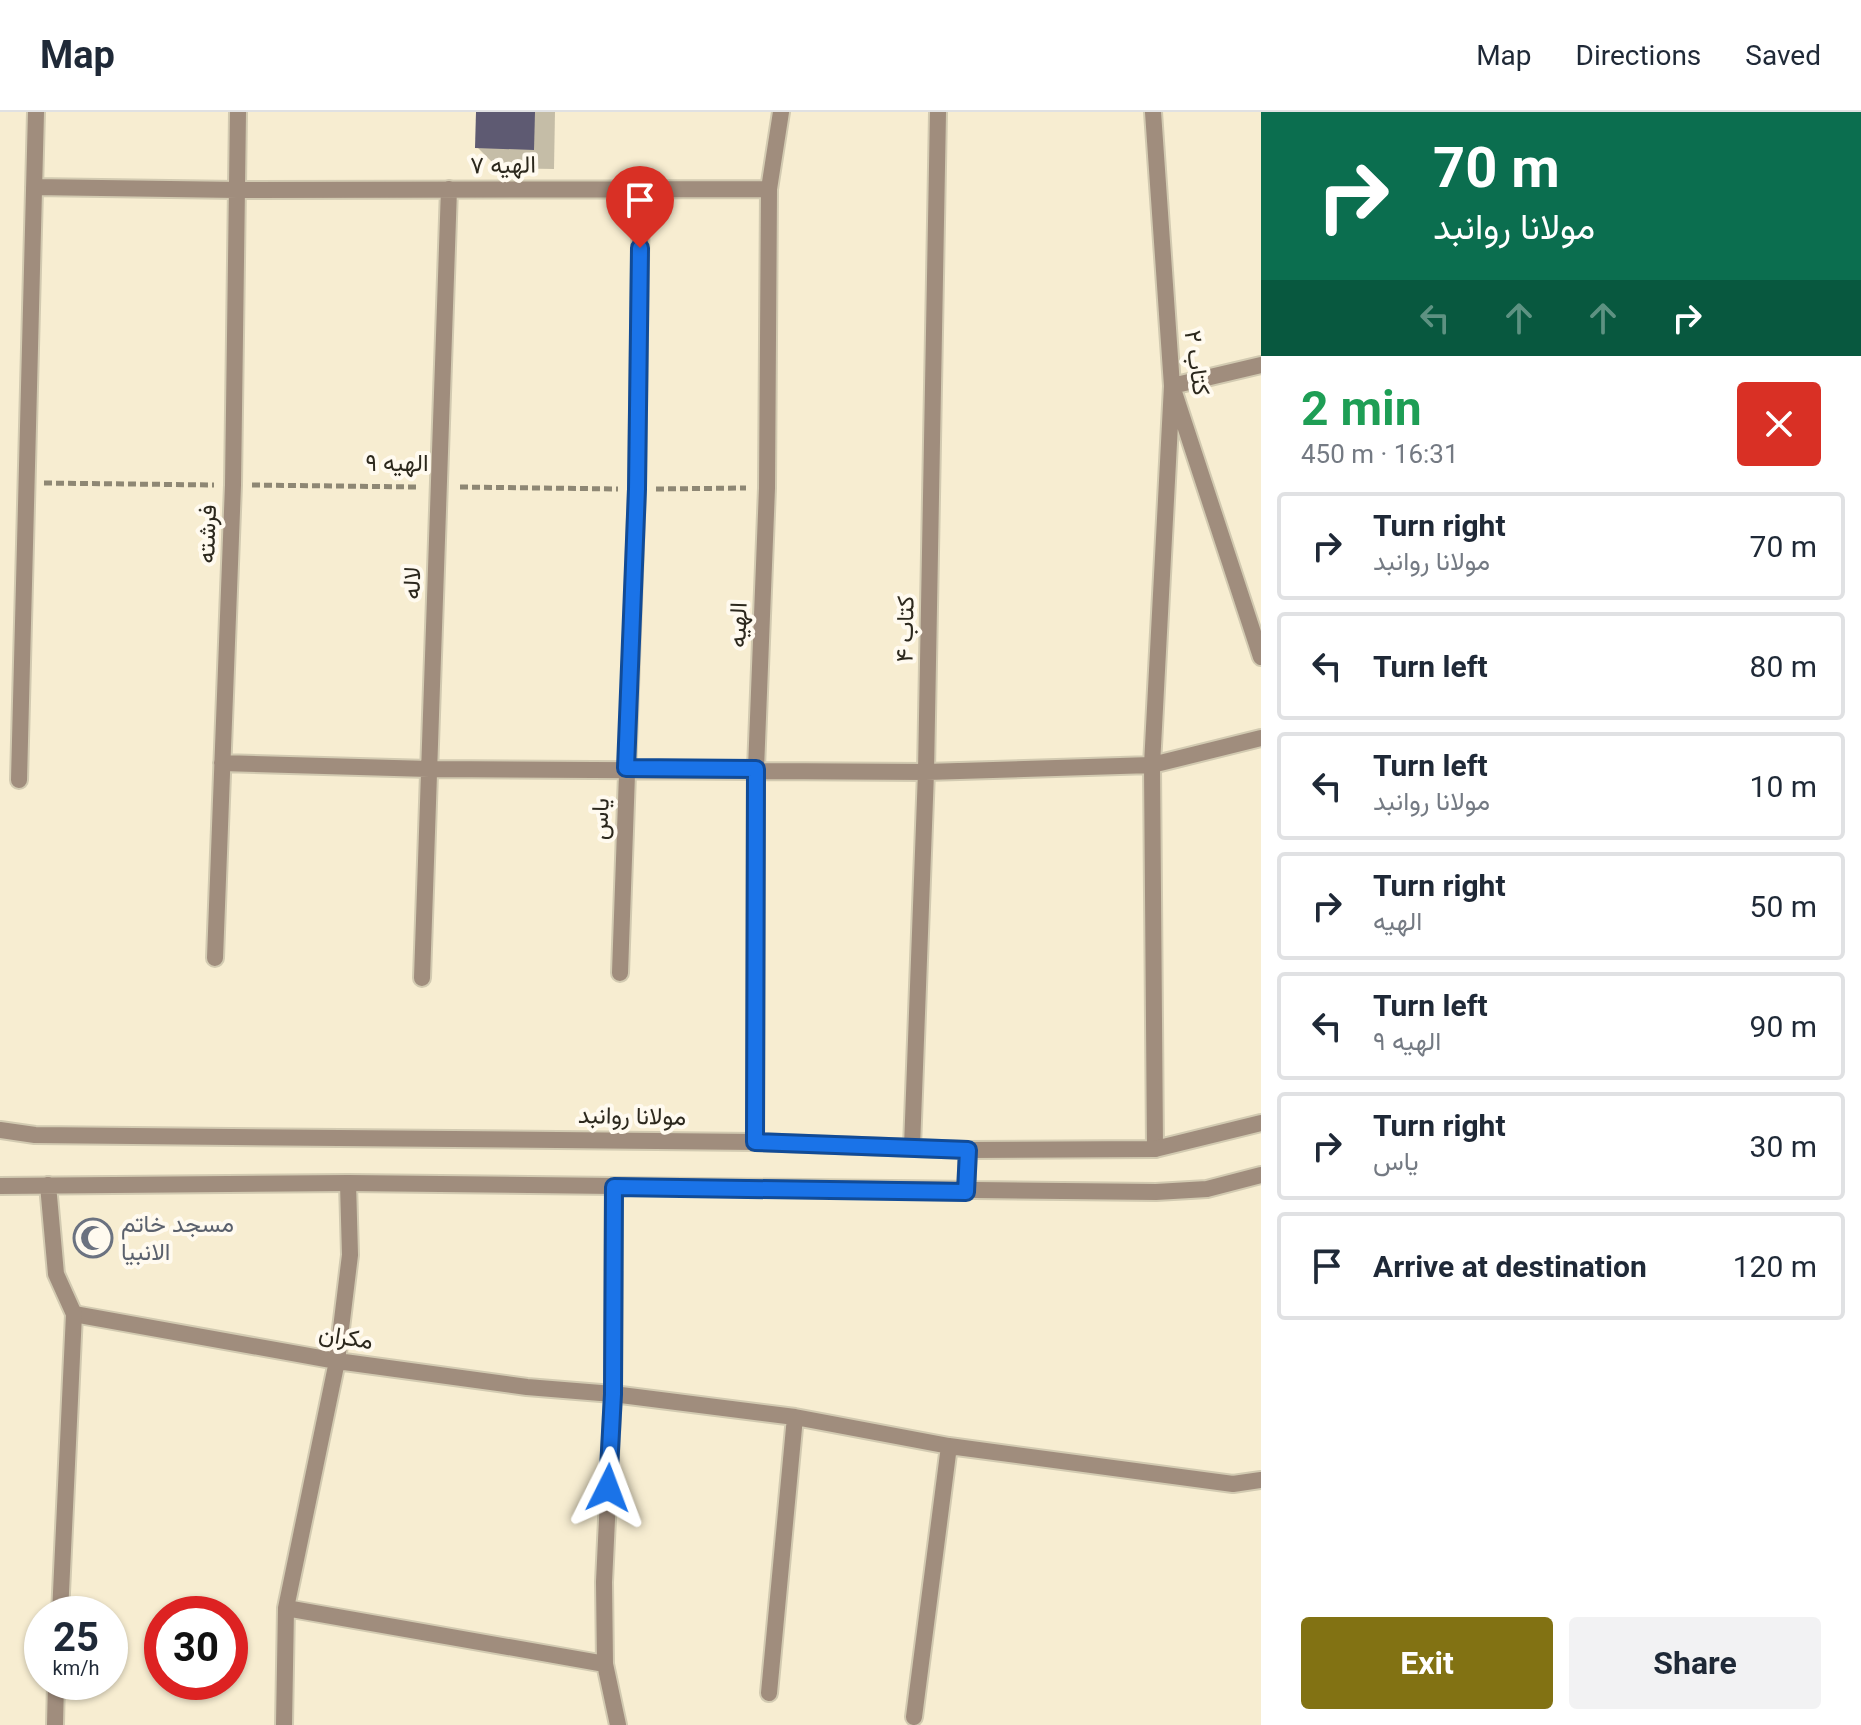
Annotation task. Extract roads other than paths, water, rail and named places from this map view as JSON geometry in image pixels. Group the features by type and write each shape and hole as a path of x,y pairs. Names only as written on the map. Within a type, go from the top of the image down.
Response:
{"street":[{"path":"19,780 36,112"},
{"name":"فرشته","path":"215,958 233,485 238,112"},
{"name":"الهیه","path":"755,1142 756,769 767,488 769,189 781,112"},
{"name":"کتاب ۴","path":"912,1147 926,772 938,112"},
{"name":"کتاب ۲","path":"1153,112 1172,386 1261,657"},
{"name":"الهیه ۷","path":"34,187 237,190 769,189"},
{"name":"یاس","path":"620,973 637,489 641,187"},
{"name":"لاله","path":"422,978 449,189"},
{"path":"1155,1149 1152,765 1172,386 1261,365"},
{"path":"222,763 429,769 926,772 1152,765 1261,738"},
{"name":"مولانا روانبد","path":"0,1130 35,1135 755,1142 968,1150 1155,1149 1261,1123"},
{"path":"966,1192 968,1150"},
{"path":"0,1186 348,1183 1156,1192 1207,1189 1261,1175"},
{"path":"284,1725 286,1608 337,1361 350,1255 348,1183"},
{"path":"48,1185 56,1274 74,1314 61,1596"},
{"path":"614,1187 613,1394 604,1582 605,1664 618,1725"},
{"name":"مکران","path":"74,1314 337,1361 527,1387 613,1394 795,1417 949,1446 1233,1484 1261,1480"},
{"path":"769,1693 795,1417"},
{"path":"914,1717 949,1446"},
{"path":"286,1608 605,1664"},
{"path":"55,1725 56,1700"}],"place":[{"name":"مسجد خاتم الانبیا","path":"93,1238"}]}
